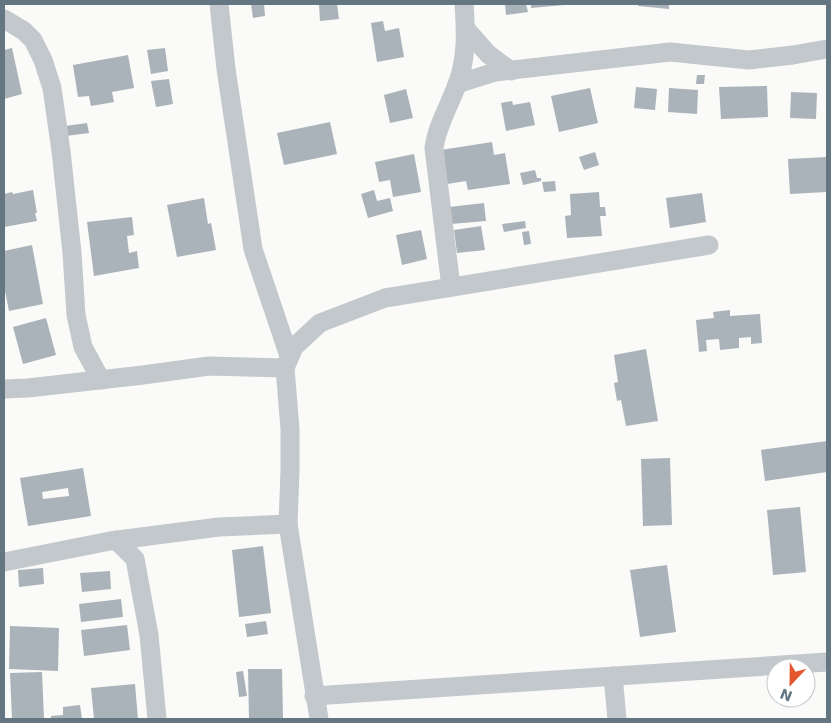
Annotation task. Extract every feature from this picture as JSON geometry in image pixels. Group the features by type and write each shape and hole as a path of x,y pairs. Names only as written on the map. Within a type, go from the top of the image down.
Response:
{"street":[{"path":"219,4 227,79 253,249 287,362 290,429 288,524 319,719"},
{"path":"451,286 434,148 440,126 457,84 463,59 466,29 464,4"},
{"path":"4,19 24,31 33,40 43,60 52,88 72,253 76,315 83,347 101,380"},
{"path":"466,29 488,54 511,71"},
{"path":"457,84 495,72 670,52 749,60 793,56 827,49"},
{"path":"287,362 294,347 320,323 385,298 710,245"},
{"path":"4,389 101,380 208,366 287,362"},
{"path":"4,562 116,540 219,527 288,524"},
{"path":"135,559 148,536"},
{"path":"116,540 135,559 149,635 157,719"},
{"path":"314,696 827,662"},
{"path":"613,676 617,719"}],"building":[{"path":"251,4 264,4 265,16 253,18"},
{"path":"319,4 337,4 339,19 320,21"},
{"path":"505,4 526,4 528,12 506,15"},
{"path":"531,4 564,4 564,5 531,8"},
{"path":"638,4 669,4 669,9 638,6"},
{"path":"383,21 385,31 399,28 404,57 377,62 371,23"},
{"path":"12,48 22,94 4,99 4,50"},
{"path":"165,48 168,71 151,74 147,50"},
{"path":"128,55 134,88 112,92 114,102 91,106 89,96 78,97 73,65"},
{"path":"697,75 705,75 704,84 696,84"},
{"path":"169,79 173,104 156,107 151,81"},
{"path":"767,86 768,117 721,119 719,87"},
{"path":"636,87 657,89 655,110 634,108"},
{"path":"590,88 598,123 559,132 551,96"},
{"path":"669,88 698,90 697,114 668,112"},
{"path":"406,89 413,118 390,123 384,95"},
{"path":"791,92 817,93 816,119 790,118"},
{"path":"512,101 513,105 530,102 535,125 506,131 501,103"},
{"path":"330,122 337,154 284,165 277,133"},
{"path":"87,123 89,133 66,136 65,126"},
{"path":"492,142 494,155 505,153 510,184 468,190 466,181 447,184 441,150"},
{"path":"595,152 599,165 584,170 579,157"},
{"path":"414,154 421,192 393,197 390,180 379,182 375,162"},
{"path":"827,157 827,192 790,194 788,159"},
{"path":"535,170 537,178 541,178 541,181 523,185 520,173"},
{"path":"555,181 556,191 544,192 542,182"},
{"path":"33,190 37,221 4,227 4,194"},
{"path":"374,190 377,201 390,198 393,211 368,218 361,194"},
{"path":"599,192 600,207 605,207 606,216 600,216 602,236 567,238 565,216 571,215 570,194"},
{"path":"702,193 706,222 670,228 666,198"},
{"path":"204,198 208,224 211,223 216,250 177,257 167,205"},
{"path":"484,203 486,221 451,224 449,207"},
{"path":"132,217 134,235 127,236 129,253 137,251 139,268 94,276 87,222"},
{"path":"525,221 526,228 504,232 502,224"},
{"path":"481,226 485,250 457,253 454,230"},
{"path":"421,230 427,259 402,265 396,235"},
{"path":"529,231 531,244 524,245 522,232"},
{"path":"32,245 43,304 9,311 4,286 4,251"},
{"path":"730,310 730,316 760,314 762,343 751,344 751,337 739,338 739,348 720,350 719,339 706,340 707,351 699,352 696,320 714,318 713,312"},
{"path":"46,318 56,355 23,364 13,327"},
{"path":"646,349 658,421 626,426 621,400 617,401 614,383 618,382 614,355"},
{"path":"827,441 827,472 765,481 761,450"},
{"path":"670,458 672,525 643,526 641,459"},
{"path":"83,468 91,516 28,526 20,478","holes":["68,488 69,496 43,499 42,492"]},
{"path":"800,507 806,572 773,575 767,510"},
{"path":"263,546 271,613 239,617 232,550"},
{"path":"667,565 676,632 640,637 630,570"},
{"path":"43,568 44,584 19,587 18,570"},
{"path":"110,571 111,589 82,592 80,573"},
{"path":"121,599 123,617 81,622 79,604"},
{"path":"266,621 268,634 247,637 245,624"},
{"path":"127,625 130,650 84,656 81,630"},
{"path":"10,626 59,628 58,671 9,669"},
{"path":"248,669 282,669 283,719 249,719"},
{"path":"243,671 247,696 239,697 236,672"},
{"path":"42,672 44,719 12,719 10,673"},
{"path":"135,684 138,719 94,719 91,688"},
{"path":"80,705 82,719 51,719 51,716 63,715 63,707"}]}
